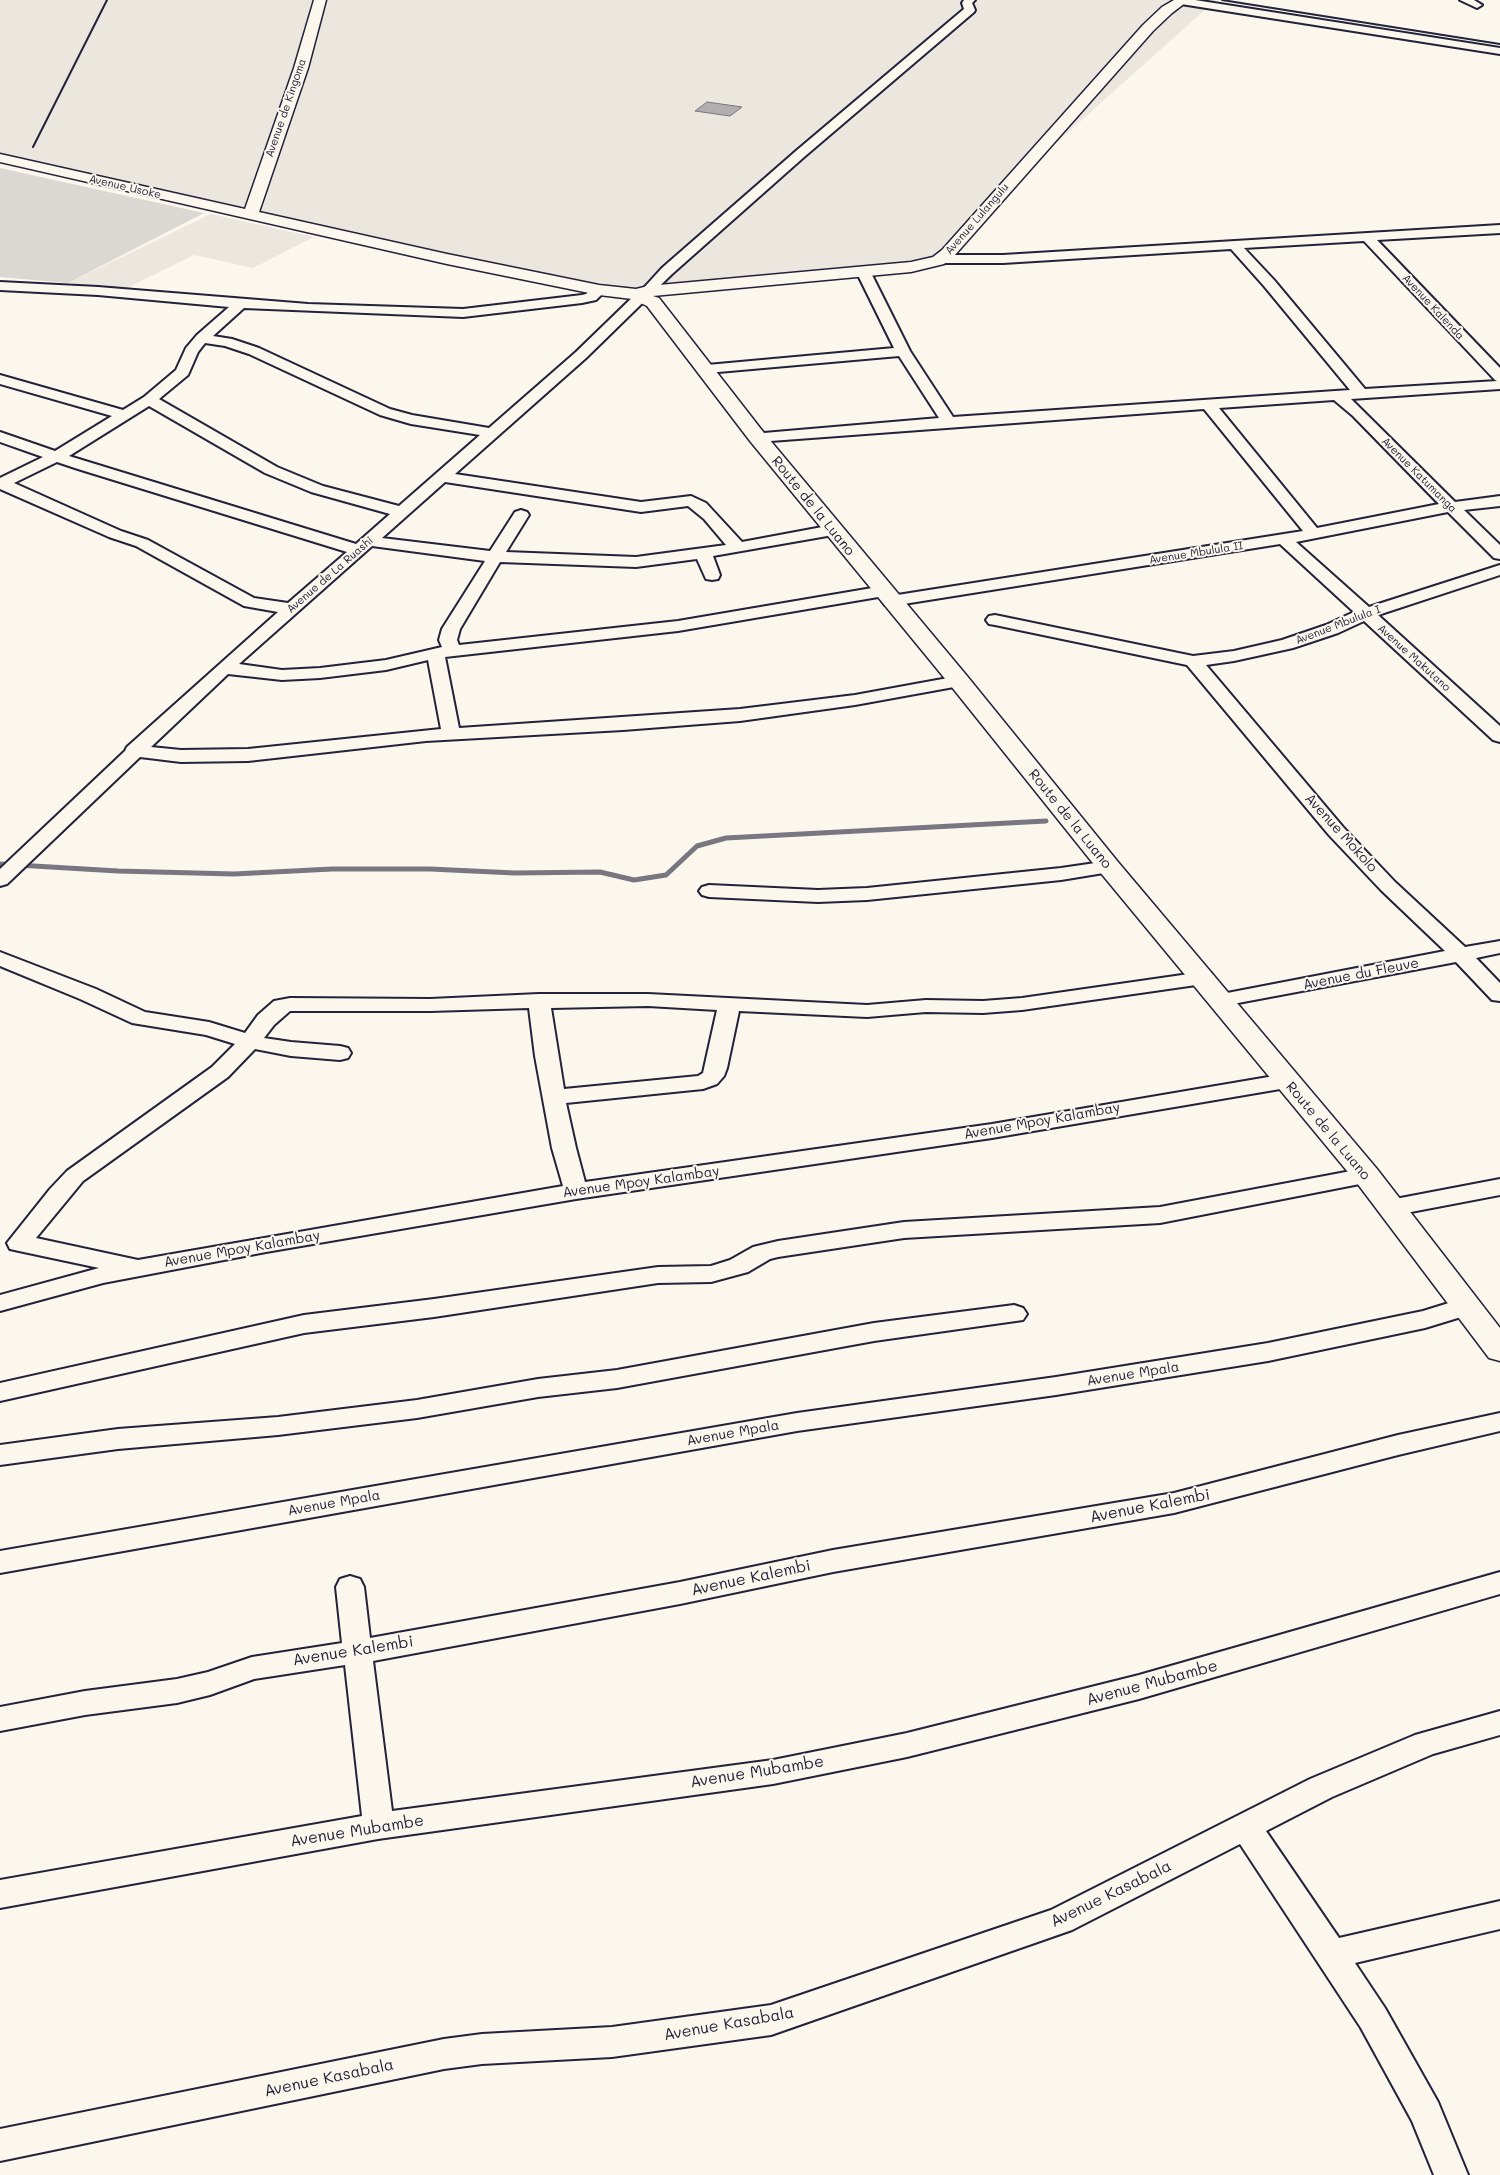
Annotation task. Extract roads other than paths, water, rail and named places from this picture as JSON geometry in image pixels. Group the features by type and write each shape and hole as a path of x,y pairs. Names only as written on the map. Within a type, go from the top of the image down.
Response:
{"street":[{"name":"Avenue de Kingoma","path":"250,216 301,68 320,0"},
{"name":"Avenue de La Ruashi","path":"11,870 134,751 224,668 581,355 642,293 800,154 970,10 968,3 970,0"},
{"path":"1465,0 1477,5"},
{"name":"Avenue Lulangulu","path":"599,290 642,293 920,266 942,258 1136,41 1163,14 1182,1"},
{"path":"1182,1 1500,51"},
{"name":"Avenue Usoke","path":"0,158 250,216 599,290"},
{"path":"942,258 1002,259 1500,229"},
{"name":"Avenue Kalenda","path":"1367,237 1500,377"},
{"path":"1233,244 1269,282 1361,394"},
{"path":"863,271 903,351 949,422"},
{"path":"0,286 98,291 241,304 345,310 463,313 582,299 591,297 599,290"},
{"name":"Route de la Luano","path":"642,293 659,308 757,437 887,596 959,680 1109,867 1367,1176 1465,1307 1500,1350"},
{"path":"241,304 202,338 192,351 183,372 150,400 76,446 7,480 5,485 115,534 142,543 239,597 262,604 290,609"},
{"path":"202,338 227,342 254,352 384,412 412,419 493,433"},
{"path":"707,369 903,351"},
{"path":"0,379 124,415"},
{"path":"757,437 949,422 1500,385"},
{"name":"Avenue Katumanga","path":"1338,396 1358,413 1500,554"},
{"path":"150,400 271,470 318,489 403,512"},
{"path":"1208,404 1314,534"},
{"path":"0,437 55,456 363,546 495,557 636,562 738,548 833,530"},
{"path":"443,477 642,506 691,501 700,506 710,516 738,548"},
{"name":"Avenue Mbulula II","path":"224,668 282,675 302,675 386,665 444,652 678,626 1284,540 1451,507 1500,501"},
{"path":"450,734 444,652 451,629 521,515"},
{"name":"Avenue Makutano","path":"1284,540 1500,736"},
{"path":"703,553 712,575"},
{"name":"Avenue Mbulula I","path":"995,620 1193,661 1234,656 1288,644 1332,629 1365,614 1500,570"},
{"name":"Avenue Mokolo","path":"1193,661 1336,831 1388,886 1500,995"},
{"path":"134,751 180,756 225,756 450,734 740,715 855,700 959,680"},
{"path":"709,891 818,896 868,894 1062,874 1109,867"},
{"name":"Avenue du Fleuve","path":"1222,1000 1500,947"},
{"path":"0,958 88,994 140,1018 209,1029 250,1042 291,1049 340,1053"},
{"path":"9,1242 75,1176 179,1100 216,1076 250,1042 266,1020 282,1006 290,1004 430,1006 539,1000 648,1000 848,1012 926,1006 983,1007 1022,1004 1203,978"},
{"path":"539,1000 546,1056 564,1148 576,1191"},
{"path":"555,1098 699,1082 709,1079 716,1068 729,1005"},
{"name":"Avenue Mpoy Kalambay","path":"0,1303 103,1275 181,1258 576,1191 982,1132 1286,1081"},
{"path":"0,1392 304,1324 658,1275 711,1274 738,1266 762,1252 778,1249 904,1230 1160,1215 1367,1176"},
{"path":"1390,1208 1500,1187"},
{"path":"9,1242 138,1268"},
{"name":"Avenue Mpala","path":"0,1562 797,1422 1056,1386 1268,1352 1425,1319 1465,1307"},
{"path":"0,1455 118,1438 278,1426 417,1408 538,1388 617,1379 874,1332 1014,1314"},
{"name":"Avenue Kalembi","path":"0,1719 85,1703 177,1691 210,1683 252,1668 358,1652 680,1593 832,1560 1174,1503 1415,1440 1500,1422"},
{"name":"Avenue Mubambe","path":"0,1894 378,1826 773,1772 907,1745 1139,1687 1500,1583"},
{"path":"350,1587 378,1826"},
{"name":"Avenue Kasabala","path":"0,2145 444,2054 518,2046 612,2042 712,2030 771,2020 837,2000 1061,1920 1321,1788 1418,1747 1500,1723"},
{"path":"1246,1827 1332,1954 1372,2018 1426,2113 1451,2175"},
{"path":"1332,1954 1500,1915"}],"waterway":[{"path":"0,864 118,871 234,874 332,869 430,869 515,873 600,872 634,880 666,875 697,846 726,838 1046,821"}],"railway":[{"path":"33,147 107,0"},
{"path":"1222,0 1500,44"}]}
